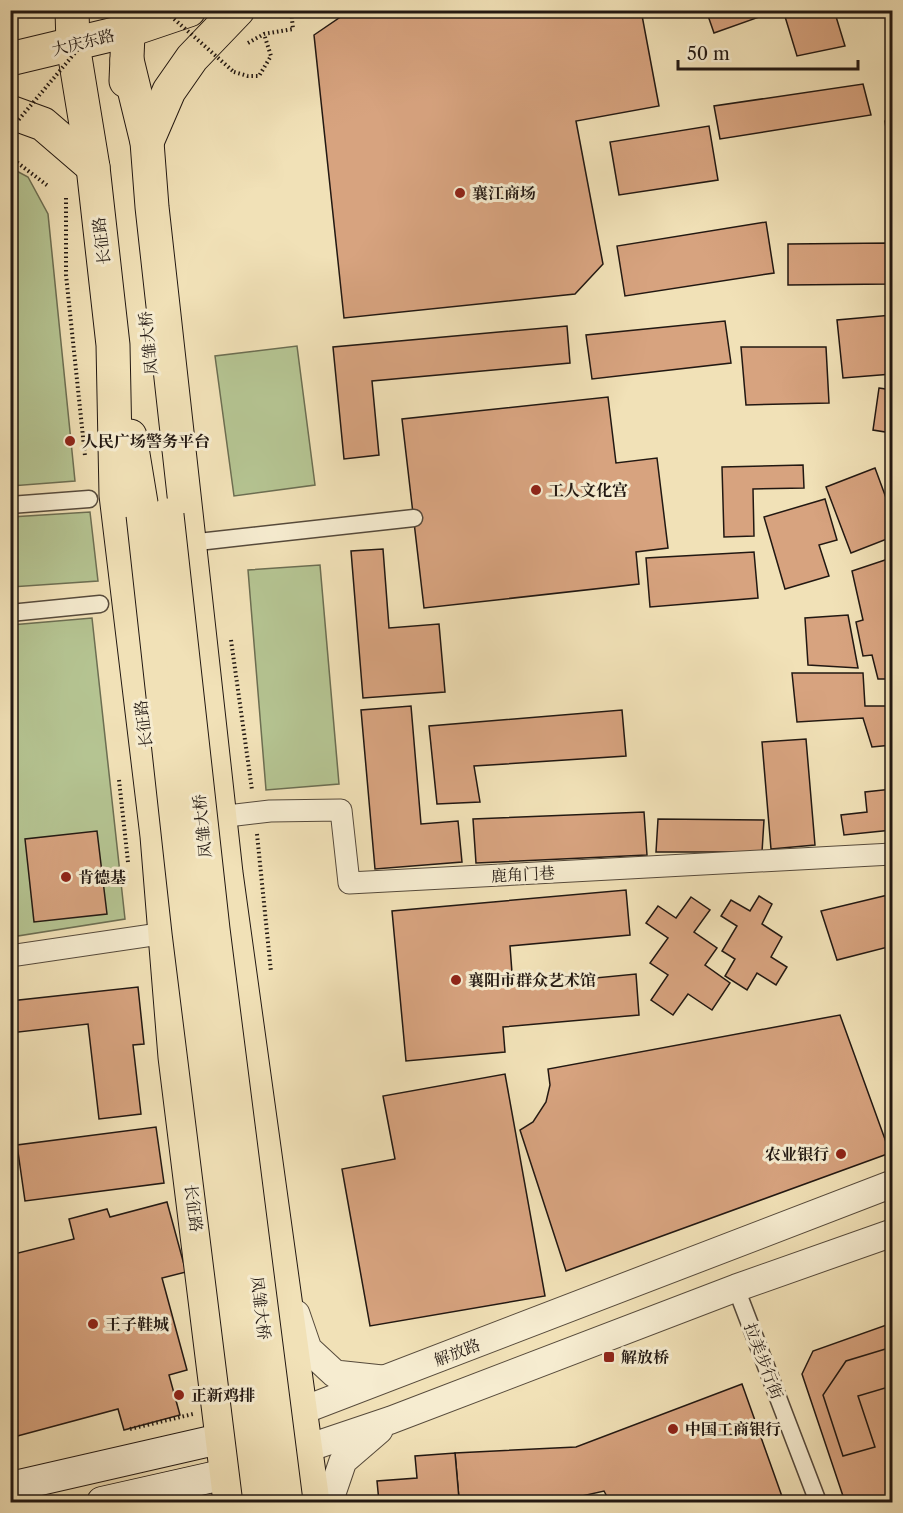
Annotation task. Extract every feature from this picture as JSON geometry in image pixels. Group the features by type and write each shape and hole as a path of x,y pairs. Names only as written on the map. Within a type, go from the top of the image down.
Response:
{"main road":[{"name":"大庆东路","path":"10,59 78,30 127,34 189,10"},
{"path":"137,145 169,91 192,58 238,10"},
{"name":"长征路","path":"78,30 113,345 116,495 157,836 175,1057 224,1438 228,1488"},
{"path":"127,34 137,145 189,543 219,817 313,1503"},
{"path":"10,112 42,124 93,167"},
{"name":"凤雏大桥","path":"137,145 155,515 189,932 260,1503"},
{"name":"凤雏大桥","path":"113,345 155,515 213,929 286,1503"},
{"path":"180,1448 203,1423 215,1369"},
{"name":"解放路","path":"10,1487 224,1438"},
{"path":"102,1503 228,1488"}],"street":[{"path":"10,505 89,499"},
{"path":"189,543 414,518"},
{"path":"10,613 100,603"},
{"name":"鹿角门巷","path":"219,817 255,812 341,810 349,883 892,854"},
{"path":"10,956 166,933"},
{"name":"解放路","path":"224,1438 300,1413 892,1184"},
{"path":"228,1488 307,1449 391,1420 736,1288 892,1233"},
{"path":"280,1268 309,1349 335,1374 386,1380"},
{"name":"拉美步行街","path":"736,1288 818,1503"},
{"path":"329,1503 343,1461 391,1420"}],"path":[{"path":"164,10 234,72 248,76 259,76 272,56 264,34 293,29 291,10"},
{"path":"10,130 78,30"},
{"path":"212,67 223,51"},
{"path":"10,158 48,186"},
{"path":"230,634 255,812 272,979"}],"green space":[{"path":"11,168 28,177 48,214 75,481 11,486"},
{"path":"297,346 315,485 234,496 215,356"},
{"path":"90,512 98,581 11,587 11,517"},
{"path":"320,565 339,784 266,790 248,570"},
{"path":"92,618 125,919 11,937 11,625"}],"building":[{"name":"襄江商场","path":"369,10 641,10 659,106 576,121 603,264 575,294 344,318 314,35 342,16"},
{"path":"706,10 779,10 714,33"},
{"path":"783,10 834,10 845,46 797,56"},
{"path":"863,84 871,115 720,139 714,106"},
{"path":"892,119 892,164 891,164 885,121"},
{"path":"709,126 718,180 619,195 610,142"},
{"path":"766,222 774,273 625,296 617,246"},
{"path":"890,243 891,284 788,285 788,244"},
{"path":"892,315 892,374 843,378 837,320"},
{"path":"725,321 731,363 592,379 586,335"},
{"path":"567,326 570,363 372,381 379,455 344,459 333,347"},
{"path":"741,347 826,347 829,403 746,405"},
{"path":"879,388 892,390 892,433 873,430"},
{"name":"工人文化宫","path":"608,397 616,463 657,458 668,548 636,552 639,584 424,608 402,419"},
{"path":"889,442 892,442 892,464"},
{"path":"803,465 804,488 753,489 754,536 724,537 722,467"},
{"path":"875,468 892,514 892,537 851,553 826,487"},
{"path":"825,499 837,540 819,545 829,576 785,589 764,517"},
{"path":"383,549 389,628 439,624 445,692 363,698 351,551"},
{"path":"754,552 758,598 650,607 646,558"},
{"path":"888,559 892,580 892,679 878,679 872,655 863,656 856,622 863,620 852,571"},
{"path":"848,615 858,668 808,665 805,618"},
{"path":"792,673 863,673 865,706 889,706 892,745 872,747 863,718 797,722"},
{"path":"411,706 421,824 458,821 462,862 375,869 361,710"},
{"path":"622,710 626,756 474,766 480,802 437,804 429,726"},
{"path":"806,739 815,845 771,849 762,742"},
{"path":"892,789 892,830 844,835 841,815 867,812 865,792"},
{"path":"644,812 647,855 476,863 473,819"},
{"path":"658,819 764,820 762,852 656,852"},
{"name":"肯德基","path":"97,831 107,914 34,922 25,839"},
{"name":"襄阳市群众艺术馆","path":"626,890 630,935 510,946 513,986 636,974 639,1015 503,1027 505,1052 406,1061 392,911"},
{"path":"892,894 892,946 837,960 821,911"},
{"path":"759,896 772,904 762,924 782,937 771,957 787,967 776,985 757,973 747,990 725,976 735,959 722,951 737,926 721,916 731,900 750,911"},
{"path":"691,897 710,910 694,932 717,948 705,965 730,983 712,1010 688,994 673,1015 651,1000 668,975 650,963 668,938 646,923 658,906 676,918"},
{"path":"138,987 144,1044 133,1045 141,1114 99,1119 88,1024 10,1033 10,1001"},
{"path":"840,1015 890,1153 566,1271 520,1130 533,1122 546,1102 550,1085 548,1069"},
{"path":"505,1074 545,1296 370,1326 342,1169 395,1159 383,1096"},
{"path":"156,1127 164,1183 25,1201 17,1145"},
{"name":"王子鞋城","path":"167,1202 186,1272 162,1278 187,1370 169,1375 180,1415 124,1430 118,1409 10,1438 10,1255 74,1239 69,1219 107,1209 110,1217"},
{"path":"892,1323 892,1502 845,1502 802,1374 813,1351"},
{"path":"892,1347 892,1386 858,1396 875,1447 843,1456 823,1395 846,1361"},
{"path":"742,1384 784,1502 610,1502 604,1491 582,1496 459,1499 455,1453 576,1447"},
{"path":"455,1453 459,1499 442,1502 379,1502 377,1481 417,1478 415,1456"}],"place":[{"name":"襄江商场","path":"460,193"},
{"name":"人民广场警务平台","path":"70,441"},
{"name":"工人文化宫","path":"536,490"},
{"name":"肯德基","path":"66,877"},
{"name":"襄阳市群众艺术馆","path":"456,980"},
{"name":"农业银行","path":"841,1154"},
{"name":"王子鞋城","path":"93,1324"},
{"name":"解放桥","path":"609,1357"},
{"name":"正新鸡排","path":"179,1395"},
{"name":"中国工商银行","path":"673,1429"}]}
